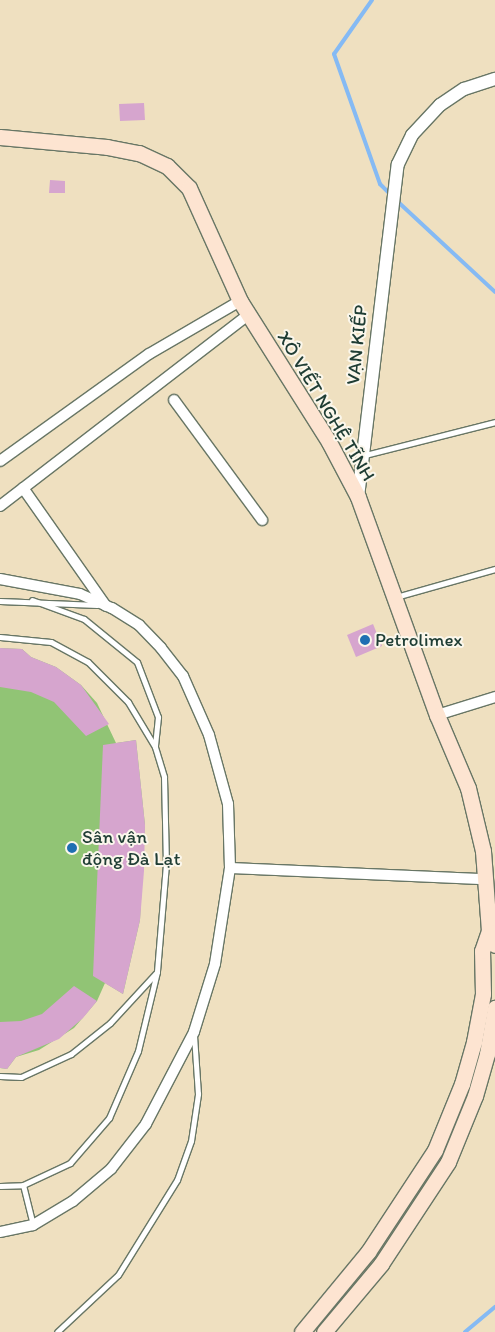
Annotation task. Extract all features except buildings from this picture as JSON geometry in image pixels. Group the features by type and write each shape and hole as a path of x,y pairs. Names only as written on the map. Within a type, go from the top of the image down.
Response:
{"main road":[{"name":"XÔ VIẾT NGHỆ TĨNH","path":"0,137 107,147 138,153 167,166 189,188 200,206 240,301 328,442 358,497 437,715 468,788 478,821 486,879 489,931 495,945"},
{"name":"XÔ VIẾT NGHỆ TĨNH","path":"302,1332 368,1252 435,1150 462,1084 474,1042 483,994 482,951 489,931"},
{"path":"324,1332 381,1264 448,1162 475,1096 487,1054 495,1008"}],"street":[{"name":"VẠN KIẾP","path":"358,497 398,164 412,135 440,105 464,89 495,79"},
{"path":"0,461 149,354 240,301"},
{"path":"0,506 248,315"},
{"path":"174,400 262,520"},
{"path":"23,488 106,606"},
{"path":"0,579 80,594 106,606 139,626 183,676 209,735 228,804 230,868 215,964 194,1032 146,1124 111,1169 73,1201 32,1225 0,1232"},
{"path":"437,715 495,696"},
{"path":"230,868 486,879"}],"lane":[{"path":"364,455 495,422"},
{"path":"394,598 495,569"},
{"path":"32,600 84,619 137,662 158,717 155,747"},
{"path":"0,601 32,600 106,606"},
{"path":"0,637 51,642 88,662 128,702 155,747 164,778 166,864 158,972 138,1051 109,1118 70,1163 23,1185 0,1186"},
{"path":"0,1076 21,1077 71,1054 110,1023 158,972"},
{"path":"58,1332 118,1275 176,1180 191,1142 198,1094 194,1032"},
{"path":"23,1185 32,1225"}],"green space":[{"name":"Sân vận động Đà Lạt","path":"0,648 22,649 31,657 56,667 81,685 97,703 116,743 136,740 145,825 140,920 123,994 105,983 97,1001 74,1028 39,1050 16,1057 7,1069 0,1068"}],"waterway":[{"path":"372,0 334,54 380,184 391,195"},
{"path":"396,200 495,292"},
{"path":"465,1332 495,1307"}],"place":[{"name":"Petrolimex","path":"365,640"},
{"name":"Sân vận động Đà Lạt","path":"72,848"}]}
